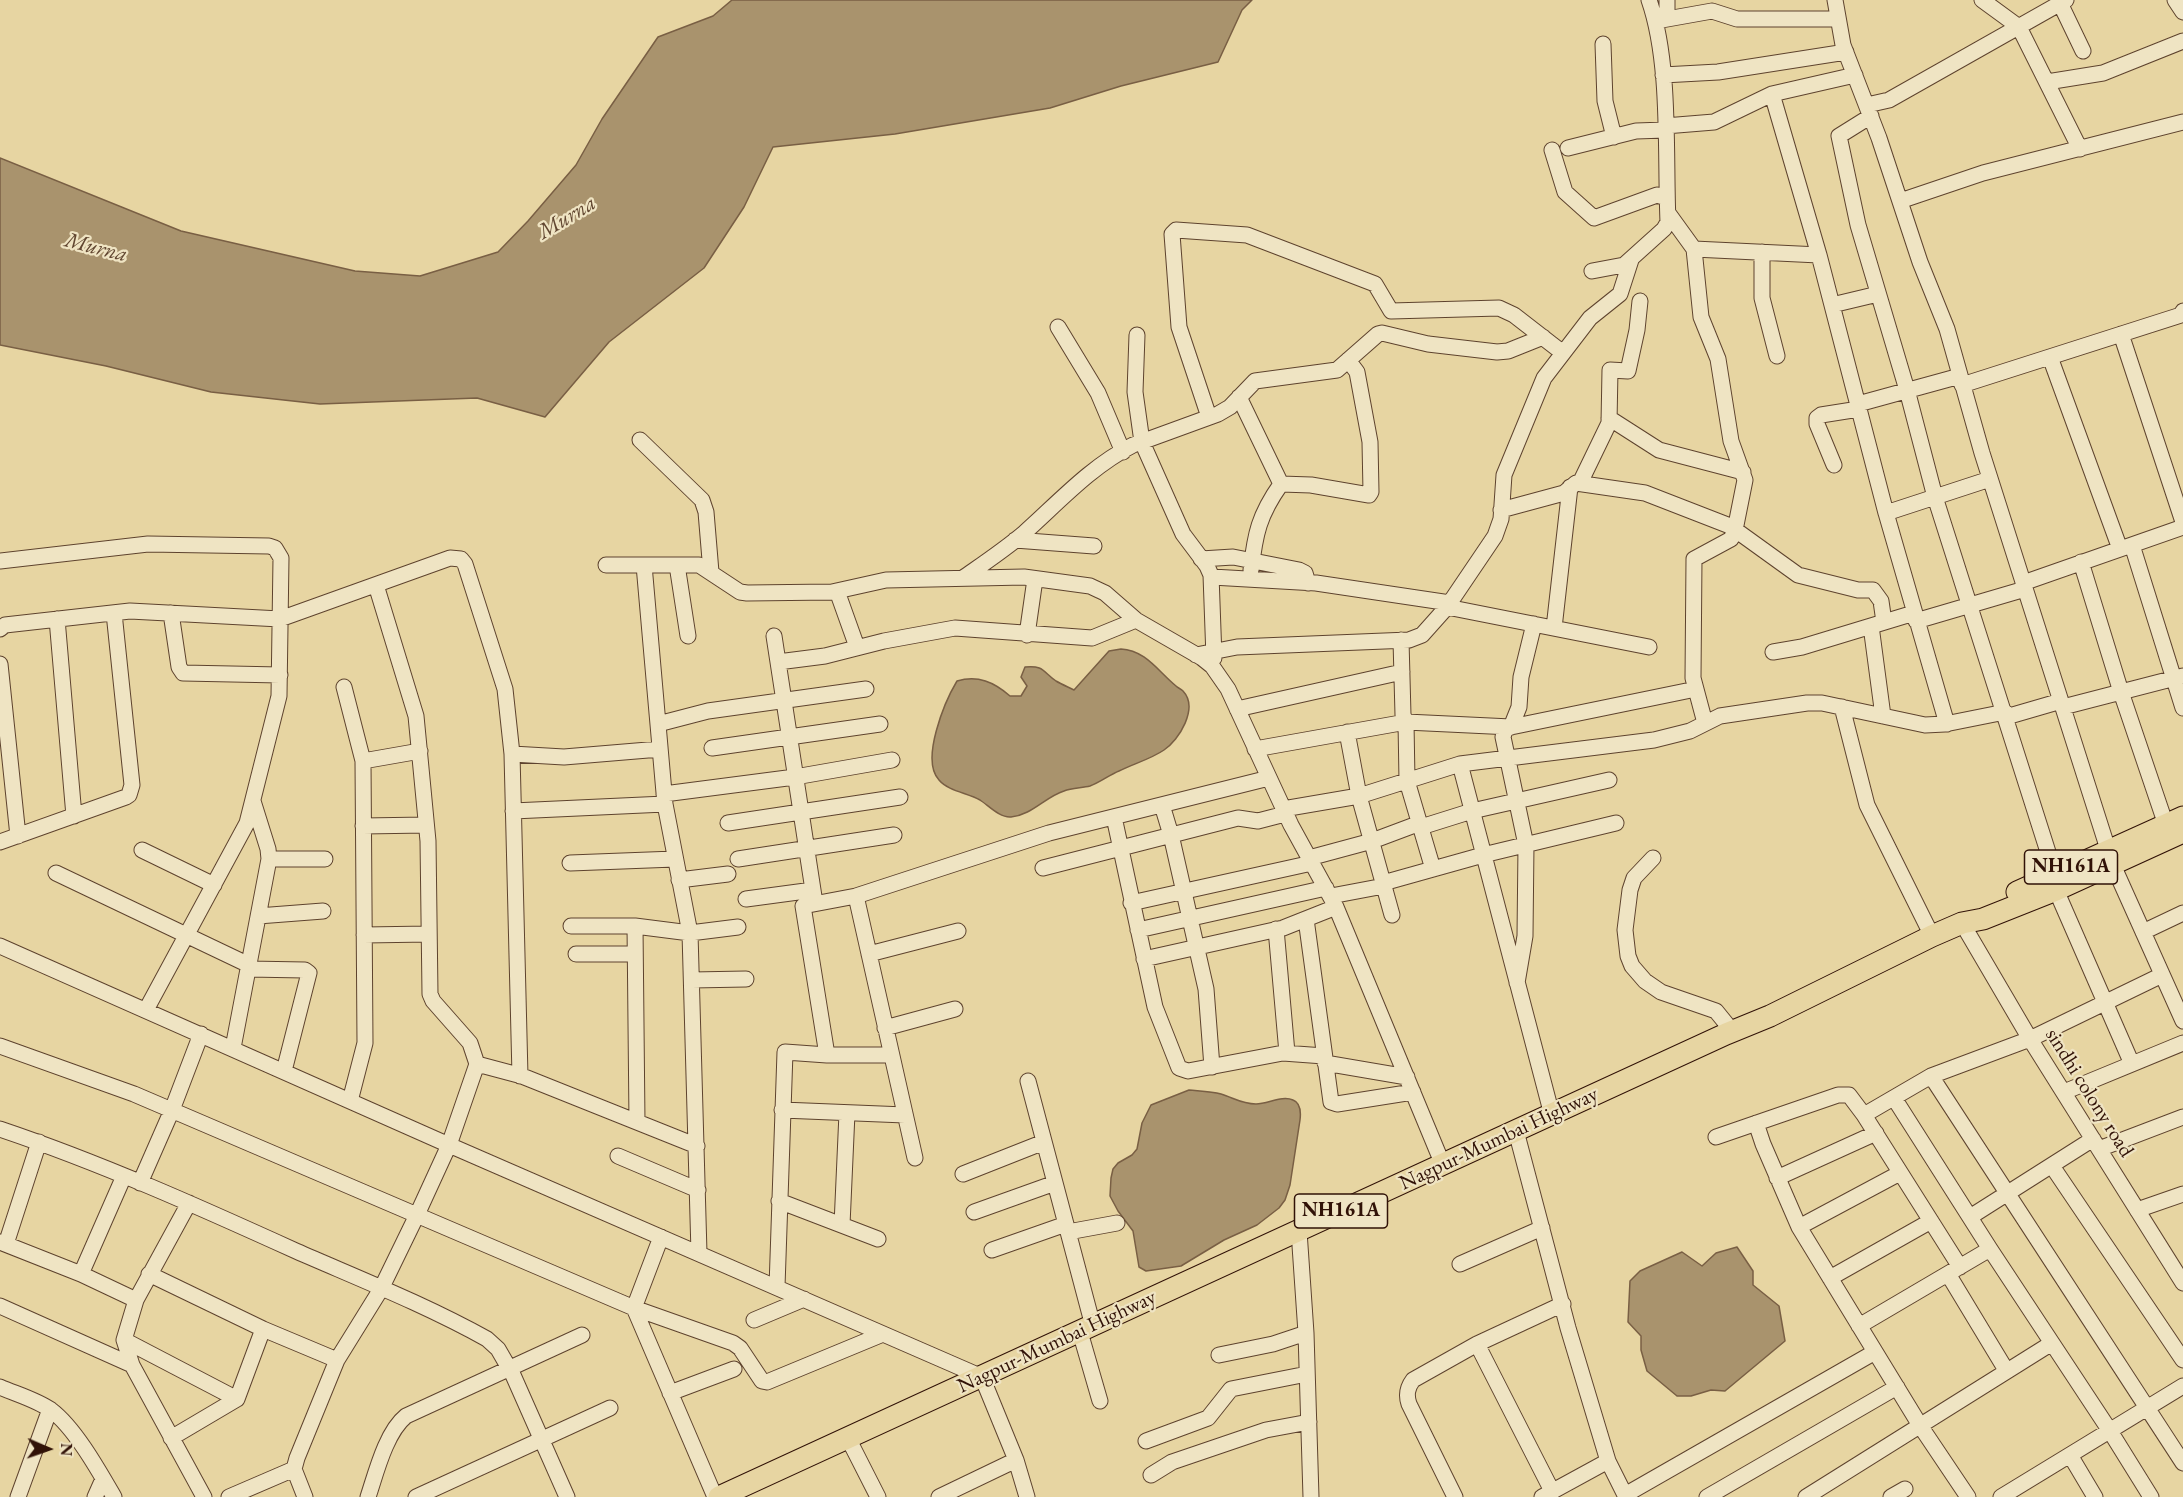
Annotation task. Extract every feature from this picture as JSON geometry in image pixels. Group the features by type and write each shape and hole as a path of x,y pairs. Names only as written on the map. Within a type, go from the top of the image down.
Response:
{"highway":[{"name":"NH161A","path":"1962,923 1979,909 2056,882 2177,825"},
{"name":"Nagpur-Mumbai Highway","path":"727,1495 1770,1016 1962,923"}],"street":[{"path":"1649,0 1662,20"},
{"path":"1592,271 1620,267 1631,260 1664,229 1668,222 1662,20 1667,0"},
{"path":"1835,0 1846,52 1869,111 1920,262 1947,329 1990,479 2111,857 2183,1022"},
{"path":"1982,0 2019,27 2080,149"},
{"path":"2175,0 2183,12"},
{"path":"2083,51 2063,2 1869,111 1839,136 1858,225 1907,390 1935,497 2006,715 2056,882 2104,1003 2132,1064"},
{"path":"1662,20 1715,11 1737,19 1839,20"},
{"path":"2047,82 2103,73 2183,41"},
{"path":"1603,44 1605,101 1614,137"},
{"path":"1663,75 1718,72 1846,52"},
{"path":"1568,148 1641,130 1714,122 1772,94 1855,75"},
{"path":"1772,94 1819,255 1886,513 1947,724"},
{"path":"1900,201 1983,173 2183,122"},
{"path":"1552,150 1565,192 1594,218 1657,195 1668,206 1694,249 1701,317 1718,359 1730,437 1745,484 1731,539 1694,559 1693,678 1705,723"},
{"path":"1209,417 1179,327 1172,234 1176,230 1247,235 1375,284 1391,311 1499,308 1514,315 1563,353"},
{"path":"1694,249 1819,255"},
{"path":"1762,252 1762,298 1777,356"},
{"path":"1196,655 1237,647 1401,640 1414,639 1422,635 1449,605 1495,536 1500,525 1504,475 1544,378 1592,316 1617,297 1631,260"},
{"path":"1832,305 1878,294"},
{"path":"1834,465 1817,424 1817,418 1821,415 1907,390 1961,381 2121,334 2183,311 2183,298"},
{"path":"1554,628 1575,485 1607,429 1610,370 1628,371 1637,330 1640,301"},
{"path":"1058,327 1094,387 1123,452"},
{"path":"963,578 1015,540 1078,482 1142,442 1224,410 1255,381 1335,370 1374,336 1382,333 1428,344 1497,352 1508,351 1543,337"},
{"path":"2121,334 2183,522"},
{"path":"1137,335 1135,392 1142,442 1183,534 1212,577 1215,670"},
{"path":"2049,357 2178,677 2183,708"},
{"path":"1281,484 1311,485 1365,496 1371,492 1368,432 1357,372 1348,360"},
{"path":"1239,397 1281,484"},
{"path":"1609,418 1639,436 1655,449 1743,472"},
{"path":"640,440 702,500 706,512 711,572"},
{"path":"1886,513 1990,479"},
{"path":"1250,579 1257,529 1266,505 1281,484"},
{"path":"1501,510 1564,493 1575,485 1645,493 1726,524 1798,575 1858,590 1873,590 1881,601 1877,624 1883,716"},
{"path":"1773,652 1802,647 1877,624 1971,605 2081,562 2183,527"},
{"path":"1015,540 1094,546"},
{"path":"0,561 148,544 269,546 275,548 281,558 278,699 246,826 146,1010"},
{"path":"0,629 5,625 130,611 280,619 456,557 465,564 505,689 512,754 520,1076"},
{"path":"1201,559 1233,557 1299,570 1305,573 1308,583"},
{"path":"2081,562 2121,692 2177,825"},
{"path":"606,565 699,565 743,593 837,591 886,580 963,578 1035,579 1098,588 1136,620 1196,655 1215,670 1228,689 1284,812 1331,897 1443,1165"},
{"path":"644,565 665,799 690,933 699,1253"},
{"path":"677,565 688,636"},
{"path":"1212,577 1308,583 1449,605 1649,647"},
{"path":"1028,635 1035,579"},
{"path":"305,1497 294,1469 297,1458 337,1360 381,1288 416,1217 449,1144 477,1064 470,1043 431,998 426,825 415,710 376,585"},
{"path":"837,591 857,647"},
{"path":"0,842 126,797 131,790 114,613"},
{"path":"171,613 179,667 183,673 280,675"},
{"path":"57,619 74,816"},
{"path":"778,662 829,656 857,647 955,628 1092,638 1136,620"},
{"path":"1517,983 1525,936 1526,845 1506,758 1503,734 1511,727 1519,707 1521,676 1534,624"},
{"path":"774,636 814,897"},
{"path":"1401,640 1403,715 1407,722 1405,728 1407,781 1433,869"},
{"path":"0,664 18,836"},
{"path":"1237,709 1402,672"},
{"path":"1043,868 1238,818 1258,821 1284,812 1359,796 1460,764 1654,740 1687,732 1720,716 1807,703 1822,703 1925,725 1947,724 2006,715 2121,692 2178,677"},
{"path":"344,687 363,761 365,1043 350,1101"},
{"path":"658,724 708,711 866,689"},
{"path":"1256,749 1407,722 1511,727 1695,689"},
{"path":"1842,707 1867,805 1932,936"},
{"path":"712,748 880,724"},
{"path":"1347,732 1359,796 1392,915"},
{"path":"512,754 564,757 660,749"},
{"path":"363,761 420,751"},
{"path":"513,811 665,799 892,760"},
{"path":"1460,764 1552,1115"},
{"path":"746,899 856,896 1049,833 1269,778"},
{"path":"1131,903 1311,861 1420,825 1609,780"},
{"path":"728,823 900,797"},
{"path":"233,1048 269,859 253,798"},
{"path":"1161,805 1171,835 1206,989 1212,1067"},
{"path":"1114,817 1119,849 1157,1013 1179,1068 1185,1072 1287,1053 1407,1077"},
{"path":"1138,930 1190,919 1331,897 1484,855 1616,823"},
{"path":"363,826 426,825"},
{"path":"738,859 894,836"},
{"path":"142,850 214,885"},
{"path":"1653,858 1634,879 1630,890 1625,930 1628,956 1632,966 1645,981 1661,992 1716,1011 1733,1032"},
{"path":"269,859 325,859"},
{"path":"570,863 675,859"},
{"path":"56,873 248,967 304,970 309,973 284,1071"},
{"path":"679,880 728,874"},
{"path":"856,896 915,1158"},
{"path":"814,897 803,906 827,1054"},
{"path":"1144,959 1276,929 1306,919 1331,897"},
{"path":"258,916 323,911"},
{"path":"2143,932 2183,913"},
{"path":"1306,919 1329,1099 1334,1104 1413,1092"},
{"name":"sindhi colony road","path":"1962,923 2030,1039 2183,1283"},
{"path":"571,926 635,926 690,933 738,927"},
{"path":"635,926 637,1122"},
{"path":"1276,929 1287,1053"},
{"path":"869,954 958,931"},
{"path":"364,935 429,934"},
{"path":"0,946 982,1377 1016,1460 1027,1497"},
{"path":"576,954 635,954"},
{"path":"1864,1115 1931,1076 2030,1039 2162,975"},
{"path":"692,980 746,979"},
{"path":"885,1028 956,1009"},
{"path":"140,1182 172,1110 201,1034"},
{"path":"2064,1092 2183,1043"},
{"path":"0,1046 121,1089 416,1217 634,1308 736,1345 760,1380 765,1382 883,1334"},
{"path":"777,1287 785,1052 890,1055"},
{"path":"477,1064 520,1076 697,1146"},
{"path":"1931,1076 2183,1463"},
{"path":"1028,1081 1067,1228 1100,1401"},
{"path":"1716,1137 1844,1094 1853,1098 1931,1221 1954,1271 2006,1370"},
{"path":"1893,1098 2151,1497"},
{"path":"782,1110 905,1115"},
{"path":"842,1226 847,1113"},
{"path":"1970,1217 2052,1166 2096,1144 2183,1117"},
{"path":"1756,1123 1799,1227 1921,1427 1968,1497"},
{"path":"0,1129 39,1142 189,1203 381,1288 487,1339 498,1349 509,1370 567,1497"},
{"path":"1516,1131 1568,1328 1608,1461 1625,1496 1875,1352"},
{"path":"1778,1178 1876,1133"},
{"path":"39,1142 3,1243 81,1274 136,1300"},
{"path":"963,1174 1044,1142"},
{"path":"618,1156 698,1190"},
{"path":"2052,1166 2183,1360"},
{"path":"1799,1227 1900,1173"},
{"path":"81,1274 124,1176"},
{"path":"974,1212 1055,1183"},
{"path":"2138,1210 2183,1194"},
{"path":"779,1201 878,1239"},
{"path":"189,1203 136,1300 124,1340 132,1365 204,1497"},
{"path":"1830,1278 1931,1221"},
{"path":"992,1250 1067,1228 1118,1223"},
{"path":"1460,1264 1542,1228"},
{"path":"1299,1231 1306,1333 1311,1497"},
{"path":"662,1237 634,1308 670,1393 727,1495"},
{"path":"1859,1326 1990,1249"},
{"path":"149,1274 263,1329 337,1360"},
{"path":"754,1320 804,1299"},
{"path":"1455,1497 1409,1404 1407,1390 1413,1380 1477,1344 1563,1304"},
{"path":"0,1306 132,1365"},
{"path":"171,1438 237,1399 263,1329"},
{"path":"1219,1355 1273,1344 1306,1333"},
{"path":"368,1497 381,1457 401,1420 582,1335"},
{"path":"124,1340 237,1399"},
{"path":"1806,1497 2052,1343"},
{"path":"1477,1344 1547,1494 1608,1461"},
{"path":"670,1393 734,1369"},
{"path":"1146,1441 1208,1418 1231,1389 1307,1374"},
{"path":"2001,1497 2183,1386"},
{"path":"0,1387 50,1409 81,1444 114,1497"},
{"path":"1707,1497 1897,1387"},
{"path":"416,1497 610,1408"},
{"path":"18,1497 50,1409"},
{"path":"1151,1475 1172,1462 1266,1430 1309,1422"},
{"path":"848,1438 878,1497"},
{"path":"2070,1455 2096,1497"},
{"path":"939,1497 1016,1460"},
{"path":"230,1497 294,1469"},
{"path":"95,1497 104,1479"},
{"path":"1891,1497 1905,1489"}],"water":[{"name":"Murna","path":"732,0 1252,0 1242,10 1218,62 1121,86 1050,108 895,134 773,147 744,207 704,268 609,342 545,417 477,398 320,404 211,392 106,366 0,345 0,158 181,231 355,271 420,276 498,252 576,165 602,119 658,37 713,16"},
{"path":"1121,649 1137,653 1151,662 1183,691 1187,698 1189,706 1185,723 1176,739 1164,750 1090,786 1064,791 1019,816 1007,817 999,814 980,800 948,787 939,780 934,771 933,745 946,702 957,681 979,679 998,687 1010,696 1021,696 1027,686 1021,677 1025,667 1031,667 1040,668 1056,681 1074,690 1109,651"},
{"path":"1189,1090 1217,1093 1251,1104 1284,1099 1296,1101 1300,1108 1300,1117 1290,1185 1285,1200 1279,1208 1257,1225 1224,1240 1181,1266 1146,1271 1139,1267 1133,1231 1110,1196 1113,1169 1137,1149 1142,1123 1151,1105"},
{"path":"1737,1247 1753,1271 1753,1285 1779,1306 1785,1341 1725,1391 1711,1390 1691,1396 1677,1396 1647,1371 1641,1350 1641,1336 1628,1322 1630,1281 1640,1271 1682,1252 1702,1266 1716,1253"}]}
